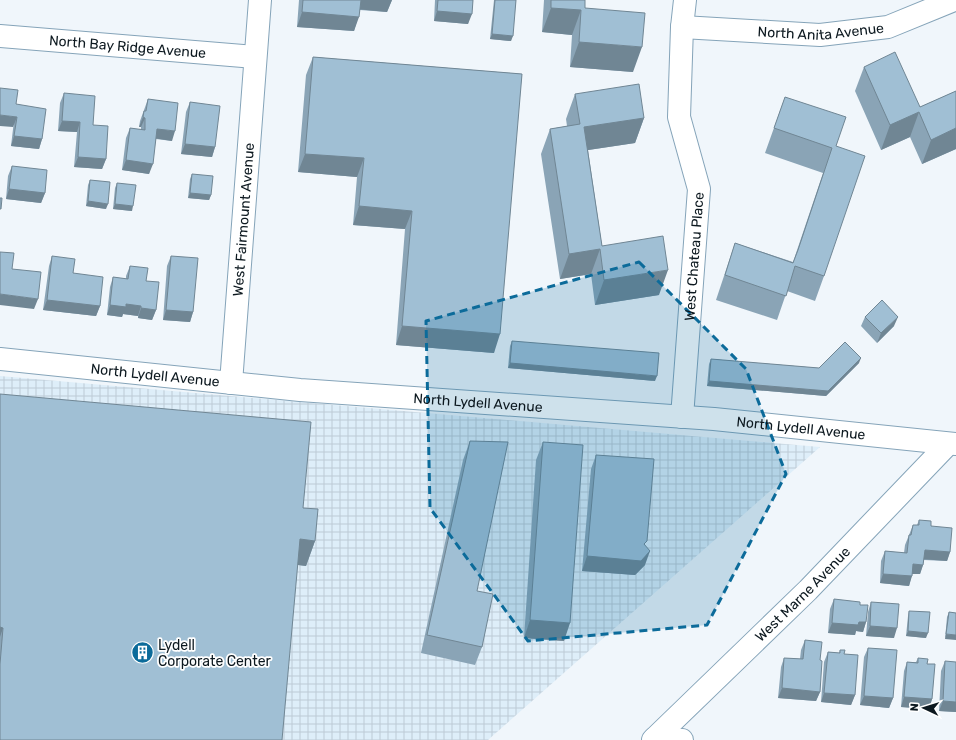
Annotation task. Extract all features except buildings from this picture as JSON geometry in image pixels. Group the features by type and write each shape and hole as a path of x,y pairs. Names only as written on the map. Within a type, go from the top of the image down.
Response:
{"street":[{"name":"West Fairmount Avenue","path":"231,382 260,0"},
{"name":"West Chateau Place","path":"682,417 699,189 679,117 682,27 685,0"},
{"name":"North Anita Avenue","path":"682,27 820,35 888,27 954,0"},
{"name":"North Bay Ridge Avenue","path":"0,36 255,57"},
{"name":"North Lydell Avenue","path":"0,359 307,390 682,417 952,444"},
{"name":"West Marne Avenue","path":"654,739 808,590 952,444"},
{"path":"654,739 682,740"}],"highlighted area":[{"path":"639,262 746,369 786,474 707,625 528,641 430,508 426,321"}],"shaded area":[{"path":"0,376 820,447 488,740 0,740"}],"place":[{"name":"Lydell Corporate Center","path":"142,653"}]}
